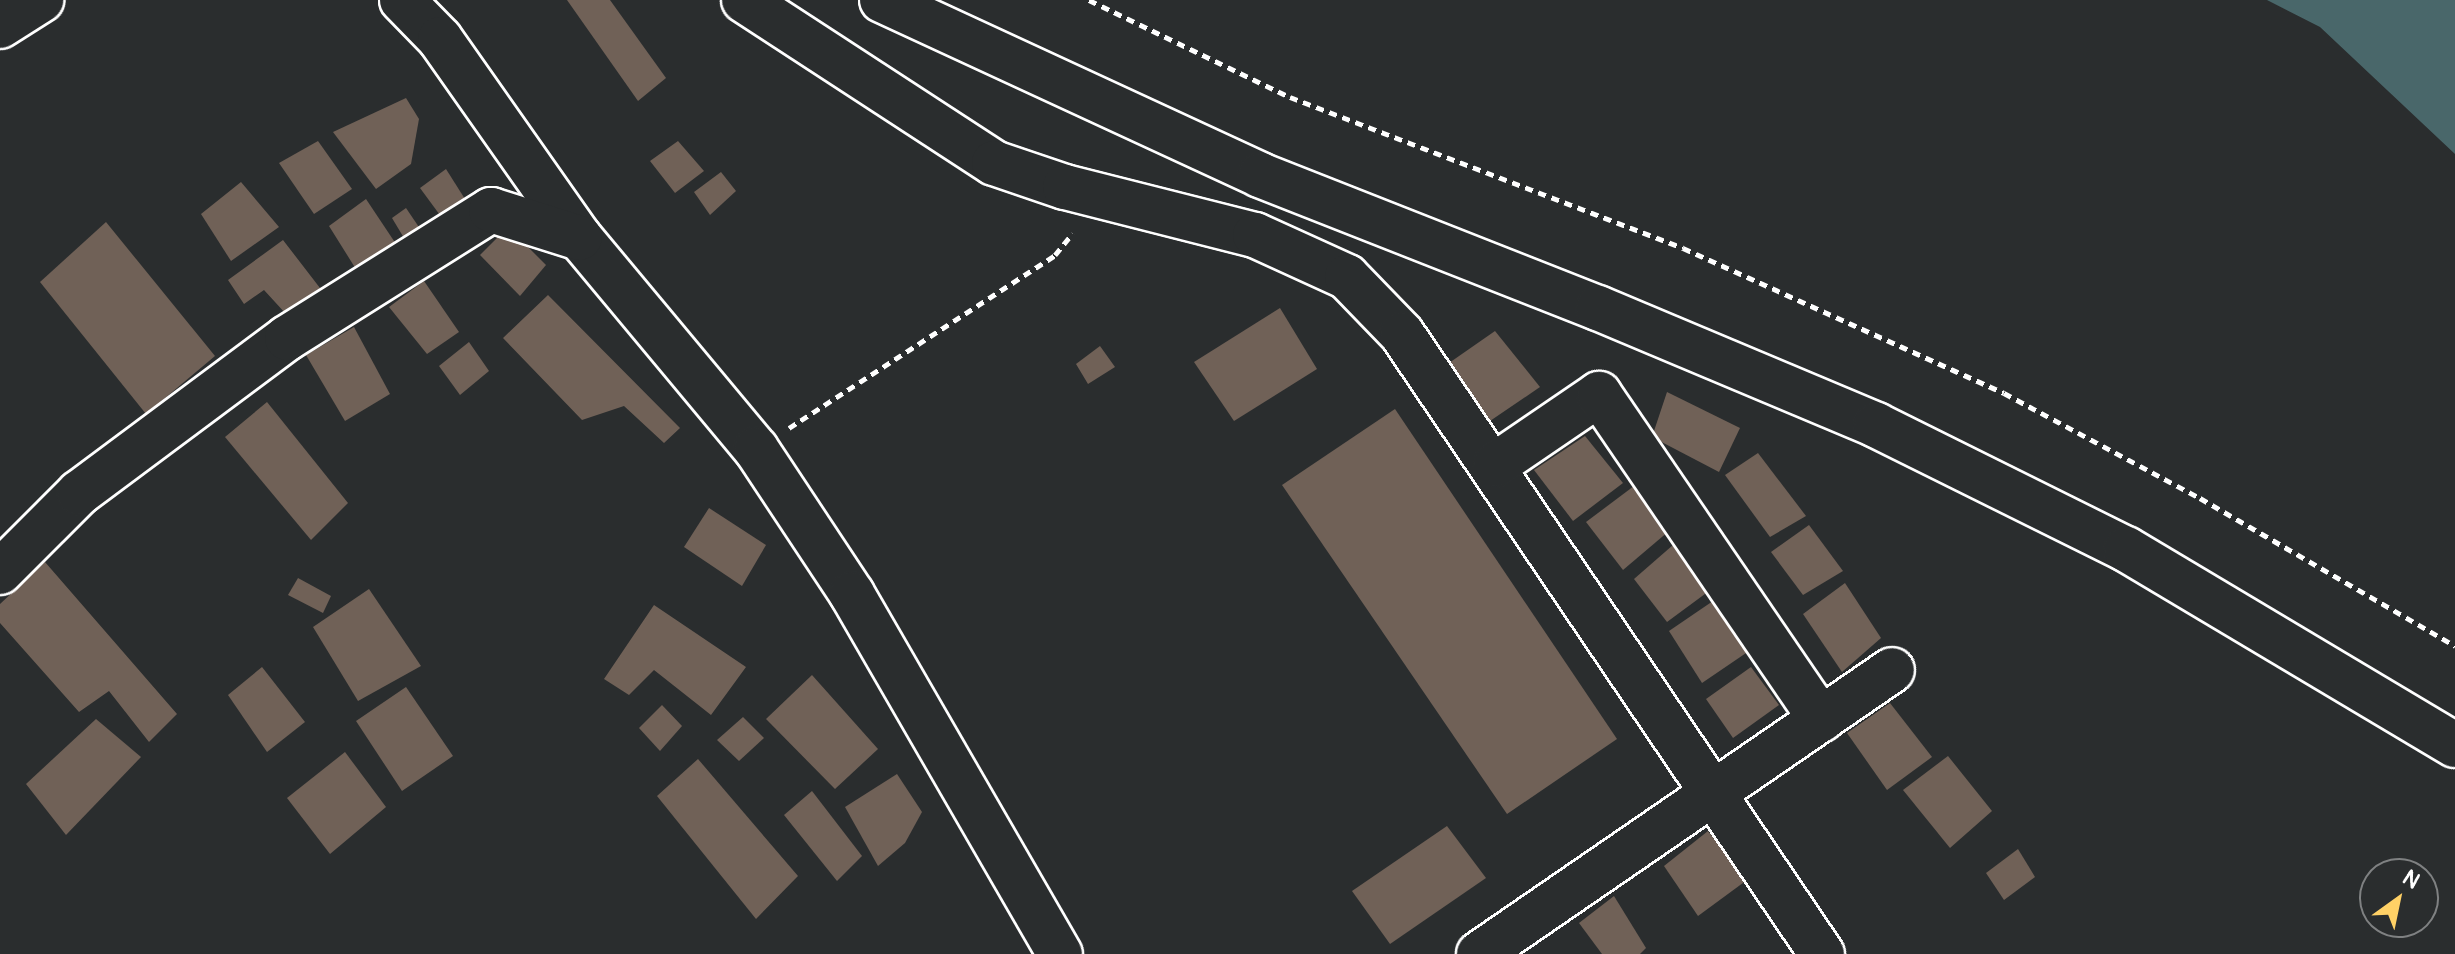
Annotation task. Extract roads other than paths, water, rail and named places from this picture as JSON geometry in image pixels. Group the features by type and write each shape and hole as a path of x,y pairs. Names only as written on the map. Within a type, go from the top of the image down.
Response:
{"street":[{"path":"0,26 41,0"},
{"path":"402,0 440,39 580,238 756,449 852,594 1060,954"},
{"path":"744,0 963,147 1065,187 1255,235 1347,277 1402,334 1495,465 1822,954"},
{"path":"882,0 1260,175 1598,308 1876,425 2126,549 2455,745"},
{"path":"0,572 79,493 287,338 491,210 580,238"},
{"path":"1495,465 1599,394 1821,720"},
{"path":"1479,954 1714,796 1892,670"}],"water":[{"path":"2267,0 2455,0 2455,154 2320,27"}]}
